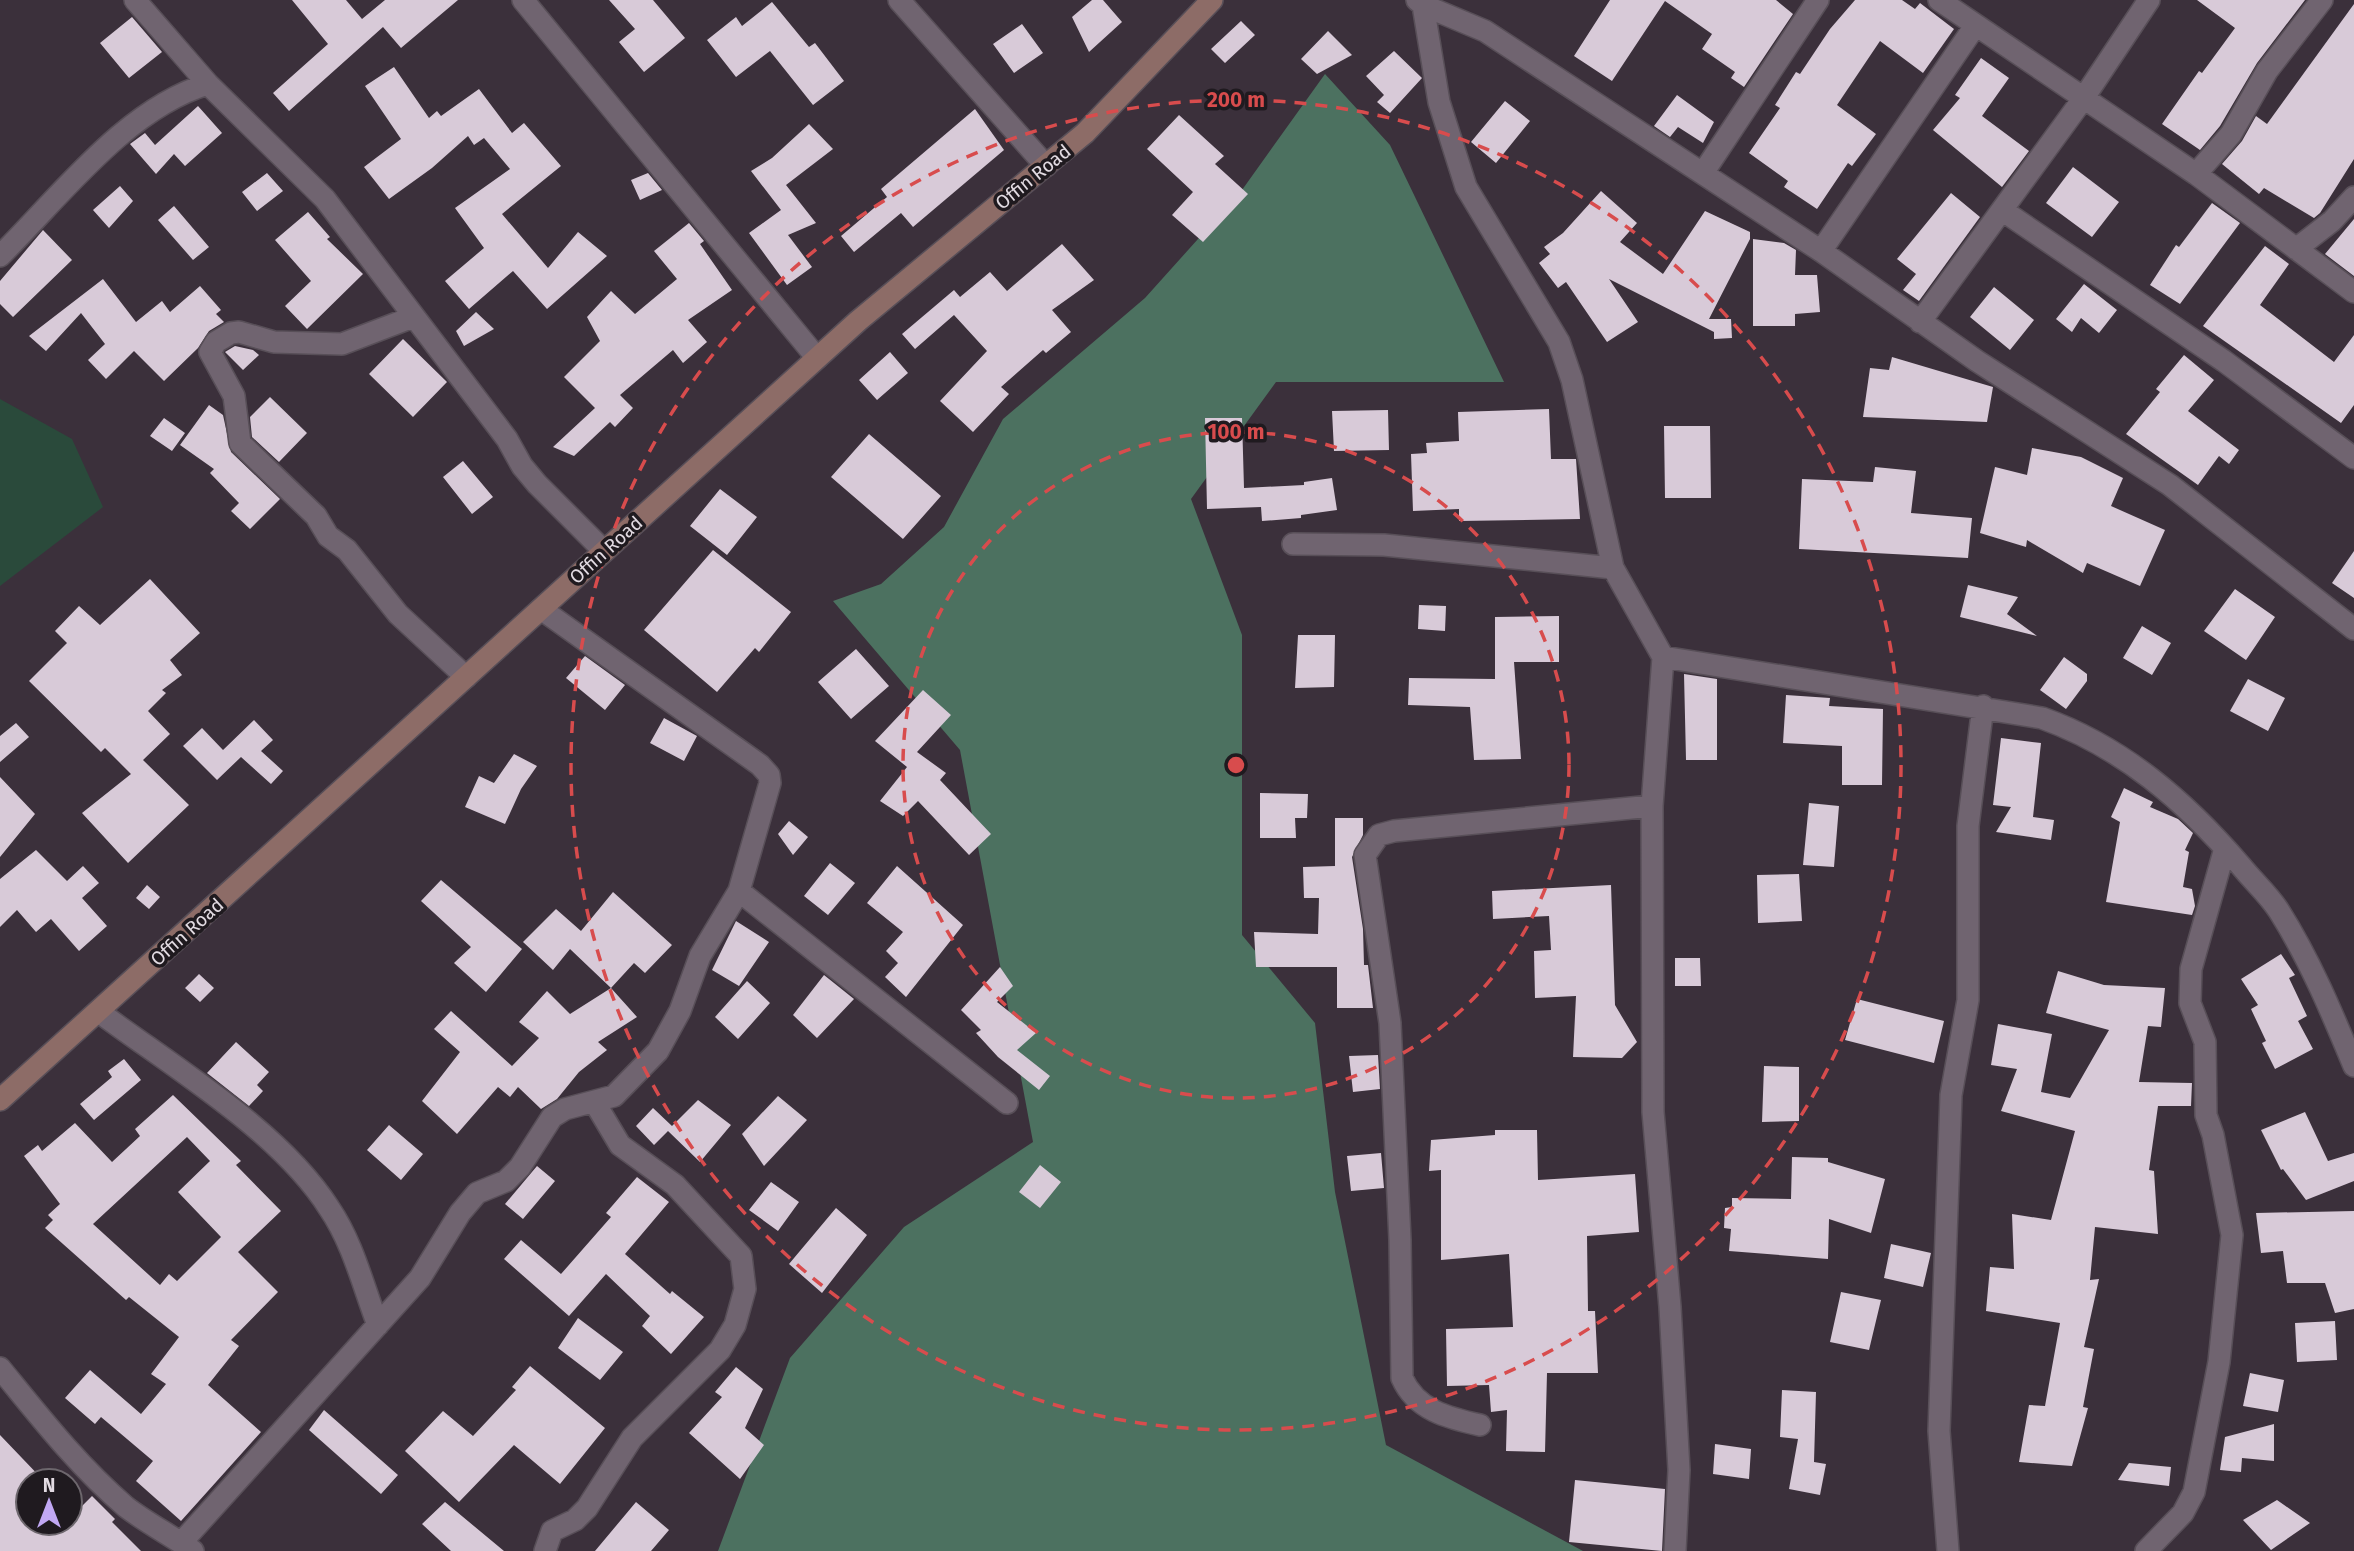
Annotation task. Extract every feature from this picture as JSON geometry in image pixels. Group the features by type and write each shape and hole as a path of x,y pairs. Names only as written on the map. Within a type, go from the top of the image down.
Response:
{"street":[{"path":"135,0 208,84 326,199 507,439 522,466 604,551"},
{"path":"523,0 817,358"},
{"path":"899,0 1046,166"},
{"name":"Offin Road","path":"0,1100 817,358 1085,133 1212,0"},
{"path":"1703,173 1818,0"},
{"path":"1939,0 2196,174 2354,292"},
{"path":"1920,322 2083,99 2150,0"},
{"path":"2196,174 2231,134 2267,71 2322,0"},
{"path":"1420,3 1485,30 1821,251 1920,322 2170,485 2354,629"},
{"path":"1420,3 1439,102 1466,187 1559,342 1572,380 1613,568 1663,657 1652,806 1653,1112 1670,1307 1679,1470 1675,1551"},
{"path":"1821,251 1975,26"},
{"path":"0,256 85,166 111,144 185,91 208,84"},
{"path":"2296,249 2332,221 2354,197"},
{"path":"2002,210 2224,361 2354,458"},
{"path":"413,317 342,344 274,342 231,332 216,342 210,352 234,396 240,443 316,516 328,536 347,550 398,614 466,677"},
{"path":"1293,544 1384,545 1613,568"},
{"path":"0,1368 59,1440 97,1479 128,1508 187,1547 420,1278 449,1227 477,1193 506,1181 520,1167 552,1116 565,1109 614,1096 658,1051 680,1011 700,957 739,891 770,783 769,775 760,765 541,609"},
{"path":"1663,657 1983,706 2042,718 2079,731 2122,755 2162,786 2225,848 2278,910 2326,997 2354,1066"},
{"path":"1948,1551 1939,1431 1951,1095 1968,1000 1968,826 1983,706"},
{"path":"1480,1425 1447,1418 1423,1404 1409,1394 1402,1378 1400,1240 1390,1023 1365,855 1379,835 1394,831 1652,806"},
{"path":"2146,1551 2183,1513 2194,1492 2219,1362 2232,1235 2213,1135 2206,1115 2205,1042 2190,1003 2191,969 2225,848"},
{"path":"739,891 1007,1102"},
{"path":"99,1012 266,1137 292,1161 319,1192 345,1236 378,1325"},
{"path":"545,1551 552,1531 575,1520 587,1508 632,1438 720,1350 735,1325 745,1289 741,1256 675,1185 620,1145 595,1103"}],"green space":[{"path":"1325,74 1390,145 1504,382 1276,382 1191,499 1242,635 1242,935 1315,1023 1335,1192 1386,1445 1583,1551 718,1551 790,1358 904,1227 1033,1142 960,750 833,601 881,584 944,527 1003,419 1145,298 1242,190"},
{"path":"0,399 72,439 103,507 0,586"}],"building":[{"path":"292,0 346,0 362,19 385,0 458,0 401,48 383,27 289,111 273,93 328,44"},
{"path":"609,0 653,0 685,38 644,72 619,42 635,29"},
{"path":"1092,0 1103,0 1122,22 1089,52 1072,17"},
{"path":"1610,0 1776,0 1793,14 1744,87 1731,78 1735,72 1702,49 1712,34 1665,1 1612,81 1574,56"},
{"path":"1855,0 1902,0 1915,9 1920,3 1954,29 1923,73 1880,41 1837,105 1876,134 1852,166 1848,163 1817,209 1784,187 1788,181 1749,153 1780,108 1775,105 1796,72 1800,74 1830,29"},
{"path":"2197,0 2305,0 2257,63 2220,126 2200,150 2162,124 2199,71 2202,73 2235,28"},
{"path":"772,2 809,47 815,43 844,81 813,105 770,51 736,77 707,40 736,17 742,26"},
{"path":"2354,4 2354,159 2320,213 2314,218 2264,188 2259,194 2222,164 2242,141 2256,116 2267,124"},
{"path":"132,17 162,52 129,78 100,43"},
{"path":"1241,21 1255,35 1225,63 1211,49"},
{"path":"1022,24 1043,53 1014,73 993,44"},
{"path":"1328,31 1352,55 1317,74 1301,59"},
{"path":"1394,51 1422,78 1390,113 1377,102 1384,95 1366,76"},
{"path":"1981,58 2009,78 1982,116 2029,151 2002,187 1933,130 1960,98 1955,95"},
{"path":"394,67 429,118 437,111 441,116 479,89 512,133 524,123 561,166 502,214 548,268 578,232 607,256 547,309 513,271 469,309 445,281 484,248 455,208 510,169 484,138 474,145 468,136 432,168 389,199 364,167 401,139 365,86"},
{"path":"1677,95 1714,122 1703,143 1678,127 1670,137 1654,126"},
{"path":"1505,101 1530,121 1496,163 1471,142"},
{"path":"198,106 222,133 185,166 174,154 156,174 130,144 145,133 155,145"},
{"path":"975,109 1004,150 913,227 901,213 854,252 841,236 887,197 881,189"},
{"path":"1179,115 1224,156 1215,164 1248,194 1203,242 1172,215 1193,192 1147,149"},
{"path":"809,124 833,149 786,185 816,223 788,235 812,267 787,285 749,233 781,210 751,171 772,158"},
{"path":"2073,167 2119,202 2092,237 2046,203"},
{"path":"267,173 283,191 257,211 242,192"},
{"path":"648,173 662,190 640,200 631,180"},
{"path":"120,186 133,201 109,228 93,210"},
{"path":"1601,191 1637,223 1620,242 1663,274 1705,211 1750,232 1750,239 1709,319 1731,319 1732,338 1714,339 1714,332 1609,279 1638,322 1607,342 1566,282 1558,288 1539,263 1550,254 1544,247 1563,233"},
{"path":"1951,193 1980,217 1919,301 1903,290 1916,274 1897,259"},
{"path":"2212,203 2240,223 2180,304 2150,285 2176,245 2179,247"},
{"path":"174,206 209,247 193,260 158,220"},
{"path":"308,212 330,237 327,239 363,274 307,329 285,306 311,281 275,240"},
{"path":"2354,219 2354,276 2325,254"},
{"path":"689,223 704,241 700,244 732,290 688,320 707,342 683,363 673,350 620,395 633,408 615,427 610,422 574,456 553,447 595,408 564,377 600,341 587,317 611,291 635,314 677,279 654,251"},
{"path":"43,230 72,260 13,317 0,304 0,281"},
{"path":"1753,239 1784,243 1796,250 1795,275 1817,275 1820,312 1795,314 1795,326 1753,326"},
{"path":"1062,244 1094,280 1052,310 1071,332 1046,353 1043,350 1001,387 1009,394 973,432 940,401 987,351 954,315 915,349 902,334 954,290 960,297 990,272 1007,291"},
{"path":"2265,246 2289,264 2260,305 2334,362 2354,335 2354,405 2341,423 2203,326"},
{"path":"103,279 136,322 162,301 170,312 200,286 221,310 216,314 224,322 209,331 198,348 164,381 134,351 106,379 88,360 105,344 81,313 46,351 29,336"},
{"path":"2084,284 2117,310 2099,333 2081,318 2072,332 2056,319"},
{"path":"1994,287 2034,320 2010,350 1970,317"},
{"path":"476,312 494,329 464,346 456,331"},
{"path":"403,339 447,382 413,417 369,374"},
{"path":"235,346 253,350 259,355 243,370 225,352"},
{"path":"890,352 908,373 877,400 859,380"},
{"path":"2184,355 2214,380 2188,411 2239,450 2229,464 2219,456 2198,485 2126,434 2160,392 2156,389"},
{"path":"1892,357 1993,387 1987,422 1863,417 1870,368 1889,370"},
{"path":"270,397 307,433 279,462 252,437 250,417"},
{"path":"209,405 223,415 231,452 280,499 250,529 231,511 239,503 210,473 214,469 180,445"},
{"path":"1549,409 1551,459 1576,459 1580,519 1459,521 1459,509 1413,511 1411,454 1427,453 1426,443 1459,441 1458,412"},
{"path":"1388,410 1389,450 1334,451 1332,411"},
{"path":"164,418 185,433 172,451 150,436"},
{"path":"1205,418 1242,418 1244,488 1304,485 1304,482 1332,478 1337,510 1301,515 1301,518 1262,521 1261,507 1207,509"},
{"path":"1664,426 1710,426 1711,498 1665,498"},
{"path":"869,434 941,496 903,539 831,477"},
{"path":"2032,448 2081,457 2123,478 2111,506 2165,530 2140,586 2087,563 2083,573 2027,540 2026,547 1980,533 1995,467 2027,475"},
{"path":"463,461 493,497 472,514 443,477"},
{"path":"1875,467 1916,471 1911,513 1972,518 1968,558 1799,549 1802,479 1873,482"},
{"path":"720,489 757,517 727,555 690,526"},
{"path":"713,550 791,612 759,652 755,648 717,692 644,630"},
{"path":"2354,551 2354,598 2332,583"},
{"path":"150,579 200,633 170,660 182,675 162,690 166,693 148,711 170,734 143,760 189,805 128,863 82,813 131,774 105,748 101,752 29,681 67,643 55,631 79,606 100,625"},
{"path":"1968,585 2018,597 2007,614 2037,636 1960,617"},
{"path":"2235,589 2275,617 2246,660 2204,631"},
{"path":"1419,605 1446,606 1445,631 1418,629"},
{"path":"1559,616 1559,662 1514,662 1521,759 1474,760 1470,707 1408,705 1409,678 1495,679 1495,617"},
{"path":"2142,626 2171,643 2152,675 2123,658"},
{"path":"1298,635 1335,635 1334,687 1295,688"},
{"path":"856,649 889,686 851,719 818,682"},
{"path":"585,656 625,685 605,710 566,678"},
{"path":"2064,657 2087,674 2087,681 2066,709 2040,690"},
{"path":"1684,674 1717,679 1717,760 1686,760"},
{"path":"2248,679 2285,698 2268,731 2230,711"},
{"path":"923,690 951,715 917,752 946,773 940,780 991,834 969,855 918,801 903,816 880,801 907,767 875,741"},
{"path":"1786,695 1830,698 1829,706 1883,709 1882,785 1842,785 1842,746 1783,743"},
{"path":"664,718 697,736 684,761 650,743"},
{"path":"254,720 273,740 261,751 283,771 271,784 241,757 217,780 183,746 202,728 223,750"},
{"path":"16,723 29,737 0,762 0,736"},
{"path":"2001,738 2041,743 2033,817 2054,820 2051,840 1996,832 2011,807 1993,805"},
{"path":"514,754 537,766 521,789 505,824 465,807 479,776 494,783"},
{"path":"0,777 35,814 0,857"},
{"path":"2124,788 2153,802 2150,807 2178,819 2193,833 2185,850 2189,852 2183,887 2192,889 2195,906 2192,915 2106,902 2120,822 2111,817"},
{"path":"1260,793 1308,794 1307,818 1295,818 1296,838 1260,838"},
{"path":"1809,803 1839,806 1834,867 1803,865"},
{"path":"1335,818 1363,818 1363,835 1352,857 1363,929 1364,965 1368,965 1373,1008 1337,1008 1337,967 1256,967 1254,932 1318,934 1319,898 1304,898 1303,867 1335,866"},
{"path":"789,821 808,837 793,855 778,834"},
{"path":"36,850 67,881 83,866 99,883 82,898 107,926 79,951 51,919 36,932 17,910 0,927 0,879"},
{"path":"830,863 855,883 828,915 804,896"},
{"path":"897,866 963,925 906,997 885,977 898,963 886,951 903,932 867,903"},
{"path":"1799,874 1802,921 1758,923 1757,875"},
{"path":"441,880 522,949 486,992 454,963 471,947 421,901"},
{"path":"147,885 160,897 149,909 136,898"},
{"path":"1611,885 1615,1005 1637,1042 1622,1058 1573,1057 1576,996 1535,998 1534,951 1551,950 1549,916 1493,919 1492,891"},
{"path":"613,892 672,945 645,973 634,963 611,988 570,949 553,970 523,942 556,909 581,931"},
{"path":"736,921 769,942 739,986 712,970"},
{"path":"2281,954 2295,975 2289,978 2307,1016 2298,1021 2313,1049 2275,1069 2262,1043 2266,1041 2251,1009 2258,1005 2241,979"},
{"path":"1675,958 1700,958 1701,986 1675,986"},
{"path":"1000,967 1013,986 997,1002 1036,1033 1017,1050 1050,1076 1039,1090 998,1057 976,1033 981,1030 961,1010"},
{"path":"2058,971 2104,985 2165,988 2161,1027 2148,1026 2139,1082 2192,1083 2191,1106 2158,1106 2149,1170 2154,1171 2158,1234 2095,1227 2090,1280 2099,1279 2084,1347 2094,1349 2083,1407 2088,1408 2072,1466 2019,1462 2029,1405 2045,1406 2060,1323 1986,1311 1990,1267 2014,1269 2012,1214 2051,1220 2075,1131 2001,1111 2017,1069 1991,1065 1998,1024 2052,1034 2041,1092 2070,1098 2109,1030 2046,1013"},
{"path":"199,974 214,988 200,1002 185,988"},
{"path":"824,975 854,999 817,1038 793,1015"},
{"path":"747,981 770,1003 738,1039 715,1017"},
{"path":"611,988 637,1017 598,1042 607,1050 579,1072 557,1099 541,1109 518,1087 510,1097 498,1087 457,1134 422,1101 460,1052 434,1029 451,1011 512,1066 539,1038 519,1022 547,991 570,1014"},
{"path":"1857,999 1944,1021 1934,1063 1845,1040"},
{"path":"236,1042 269,1072 257,1085 263,1091 249,1106 207,1073"},
{"path":"1378,1055 1380,1089 1353,1092 1349,1056"},
{"path":"124,1059 141,1080 94,1120 80,1104 112,1077 108,1071"},
{"path":"1764,1066 1799,1067 1799,1121 1762,1122"},
{"path":"173,1095 241,1161 236,1165 281,1211 238,1252 278,1292 231,1340 239,1346 208,1385 261,1432 181,1521 136,1481 153,1461 101,1417 95,1424 65,1398 90,1370 141,1414 166,1384 151,1374 179,1337 129,1297 126,1300 45,1228 53,1220 48,1215 60,1204 24,1156 38,1145 42,1151 75,1123 112,1162 140,1136 135,1129","holes":["187,1137 210,1161 178,1192 221,1237 177,1281 169,1274 160,1285 93,1224"]},
{"path":"778,1096 807,1120 764,1166 742,1134"},
{"path":"698,1100 731,1125 700,1162 668,1131 654,1145 636,1126 653,1108 672,1126"},
{"path":"2305,1112 2328,1161 2354,1153 2354,1181 2306,1200 2283,1169 2281,1170 2261,1130"},
{"path":"389,1125 423,1154 401,1180 367,1150"},
{"path":"1495,1130 1537,1130 1538,1180 1635,1174 1639,1232 1587,1236 1588,1311 1595,1311 1598,1373 1547,1373 1545,1452 1506,1451 1507,1410 1491,1412 1489,1385 1447,1386 1446,1329 1513,1327 1509,1254 1441,1260 1441,1170 1429,1171 1431,1140 1495,1135"},
{"path":"1381,1153 1384,1188 1351,1191 1347,1156"},
{"path":"1792,1157 1828,1158 1828,1162 1885,1179 1871,1233 1829,1219 1828,1259 1729,1251 1731,1229 1724,1228 1725,1208 1732,1207 1732,1198 1791,1199"},
{"path":"1040,1165 1061,1182 1040,1208 1019,1192"},
{"path":"537,1166 555,1181 523,1219 505,1204"},
{"path":"637,1177 669,1202 625,1254 670,1294 672,1291 704,1317 671,1354 642,1326 650,1316 606,1274 569,1316 504,1259 521,1240 561,1274 611,1217 606,1213"},
{"path":"771,1182 799,1202 778,1231 749,1210"},
{"path":"836,1208 867,1235 822,1293 789,1264"},
{"path":"2354,1211 2354,1309 2335,1313 2325,1283 2287,1283 2283,1251 2261,1253 2256,1213"},
{"path":"1891,1244 1931,1253 1923,1287 1884,1278"},
{"path":"1841,1292 1881,1300 1869,1350 1830,1342"},
{"path":"578,1318 623,1352 600,1380 558,1348"},
{"path":"2335,1321 2337,1360 2297,1362 2295,1323"},
{"path":"530,1366 605,1428 560,1484 514,1445 459,1502 405,1451 443,1411 473,1436 516,1390 512,1387"},
{"path":"736,1367 763,1389 745,1428 764,1445 740,1479 689,1433 722,1397 715,1392"},
{"path":"2250,1373 2284,1380 2278,1412 2243,1406"},
{"path":"1782,1390 1816,1392 1814,1462 1826,1464 1820,1495 1789,1489 1798,1439 1780,1437"},
{"path":"324,1410 398,1475 381,1494 309,1430"},
{"path":"2274,1424 2274,1461 2242,1458 2241,1472 2220,1470 2225,1437"},
{"path":"0,1435 31,1467 14,1467 14,1537 84,1537 84,1504 92,1496 115,1519 112,1522 141,1551 0,1551"},
{"path":"1715,1444 1751,1449 1749,1479 1713,1474"},
{"path":"2129,1463 2171,1467 2169,1486 2118,1480"},
{"path":"1575,1480 1665,1489 1662,1551 1569,1542"},
{"path":"2277,1500 2310,1523 2271,1550 2243,1520"},
{"path":"445,1502 504,1551 451,1551 422,1524"},
{"path":"636,1502 669,1530 651,1551 595,1551"}]}
